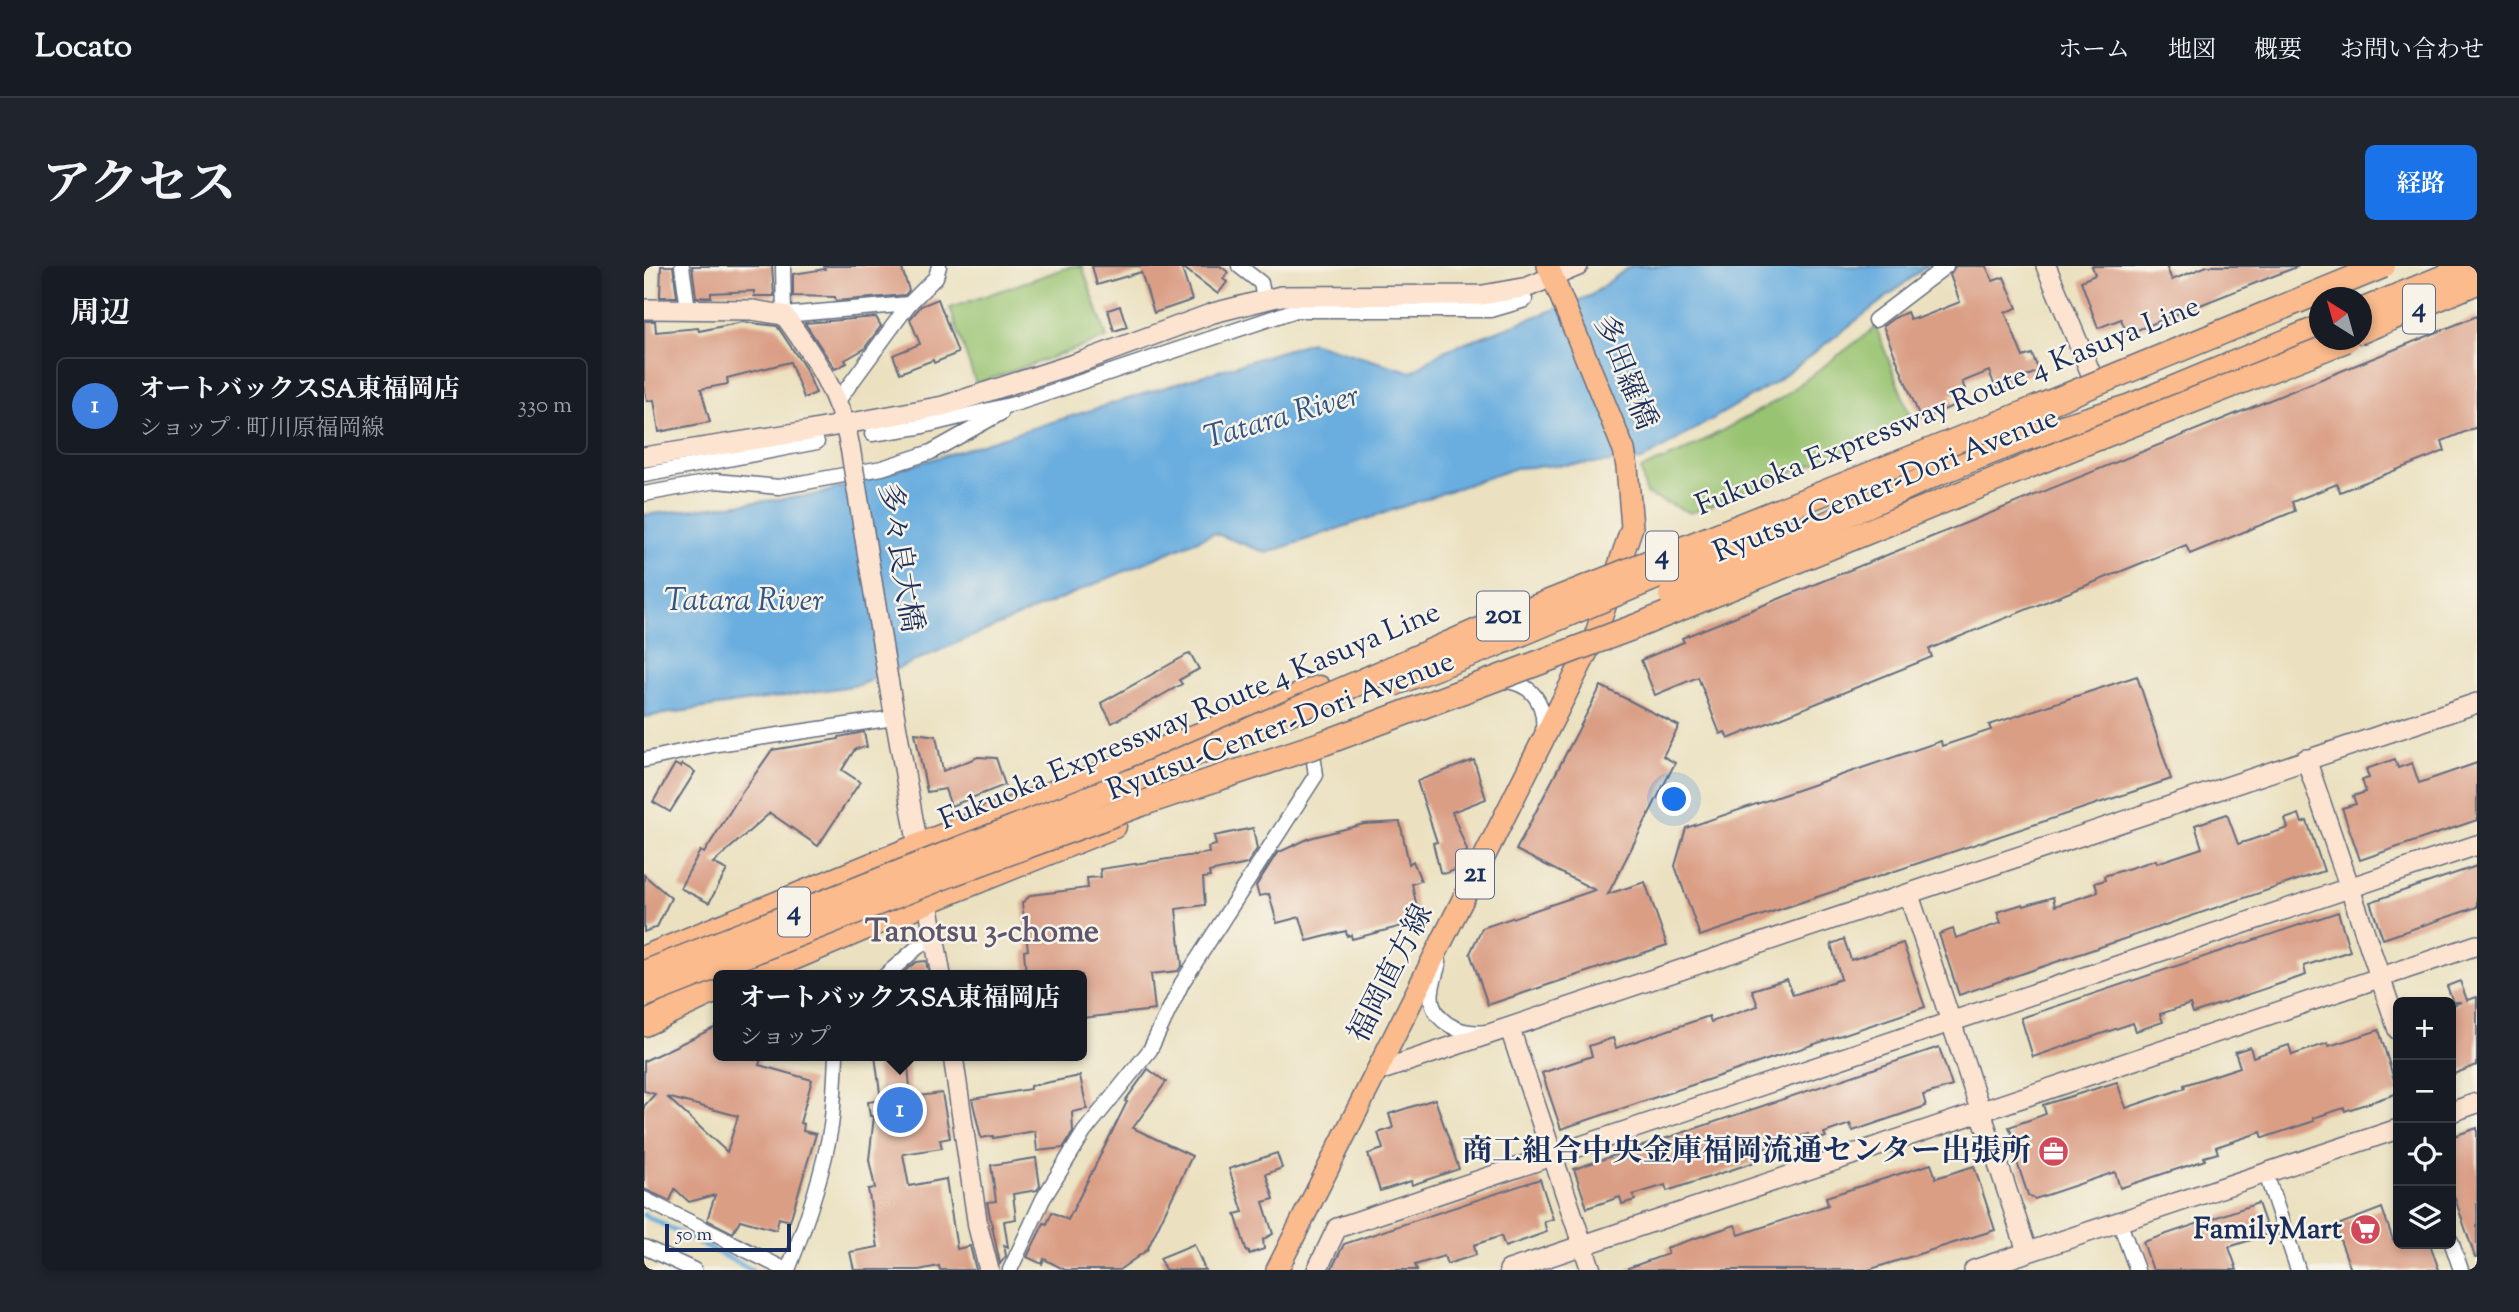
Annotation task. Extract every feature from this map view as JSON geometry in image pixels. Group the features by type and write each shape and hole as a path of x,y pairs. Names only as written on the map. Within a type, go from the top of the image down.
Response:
{"highway":[{"name":"Ryutsu-Center-Dori Avenue","path":"644,958 1233,721 1437,643 2360,266"},
{"name":"Fukuoka Expressway Route 4 Kasuya Line","path":"644,973 1129,782 1496,623 2005,421 2383,266"},
{"path":"2372,306 2471,266"},
{"name":"4","path":"2372,327 2477,284"},
{"path":"1522,668 1612,622 1940,472 2026,438 2129,407 2309,332"},
{"name":"Ryutsu-Center-Dori Avenue","path":"765,970 928,901 2319,350"},
{"name":"Fukuoka Expressway Route 4 Kasuya Line","path":"644,995 951,874 1141,804 1324,743 1637,626 2080,444 2319,350"},
{"path":"1262,725 1406,681 1726,550 1847,494 2050,392"},
{"path":"644,1024 713,991"}],"main road":[{"name":"多田羅橋","path":"1550,272 1624,450 1627,467"},
{"name":"福岡直方線","path":"1277,1270 1595,636 1632,527 1627,467"}],"street":[{"path":"682,266 688,309"},
{"path":"783,266 783,315"},
{"path":"837,402 909,304 936,277 939,266"},
{"path":"1239,266 1261,283 1264,300"},
{"path":"644,457 943,406 1071,365 1213,313 1281,296 1483,295 1528,287 1550,272 1578,266"},
{"path":"1875,320 1947,266"},
{"path":"2046,266 2092,376"},
{"path":"872,434 919,427 1018,403 1296,310 1491,310 1525,300"},
{"path":"644,309 751,310 783,315 909,304"},
{"name":"多々良大橋","path":"783,315 815,357 846,423 894,718 940,970"},
{"path":"644,494 716,481 779,487 883,468 931,452 1018,403"},
{"path":"644,475 817,442"},
{"path":"1446,698 1502,680 1517,682 1535,693 1545,716 1541,743"},
{"path":"1376,1072 2477,703"},
{"path":"644,760 717,744 894,718"},
{"path":"1010,1270 1043,1199 1084,1132 1150,1050 1182,983 1316,775 1312,748"},
{"path":"2306,760 2393,1016"},
{"path":"1317,1270 1337,1228 2477,845"},
{"path":"1909,895 2027,1251"},
{"path":"1448,927 1431,993 1438,1017 1455,1029 1476,1033 1510,1029"},
{"path":"893,970 919,946 936,937"},
{"path":"1509,1270 2477,945"},
{"path":"1510,1029 1591,1270"},
{"path":"644,1199 787,1270 802,1236 826,1148 831,1125 836,1061"},
{"path":"954,1061 978,1227 989,1270"},
{"path":"2456,1110 2477,1103"},
{"path":"1973,1270 2393,1131"},
{"path":"2266,1174 2298,1270"},
{"path":"2119,1221 2137,1270"},
{"path":"644,1247 694,1270"},
{"path":"2454,1249 2461,1270"}],"green space":[{"path":"1072,266 1082,266 1107,338 976,384 950,308"},
{"path":"1876,327 1913,424 1691,513 1646,494 1641,469 1685,451 1780,399"}],"water":[{"name":"Tatara River","path":"1630,266 1927,266 1776,382 1642,460 1516,468 1267,553 1214,533 859,685 644,717 644,515 816,495 1311,342 1412,372 1441,352 1590,296"}],"building":[{"path":"661,266 673,266 677,297 660,297"},
{"path":"692,266 772,266 774,296 754,296 754,291 711,293 711,297 696,297"},
{"path":"824,266 901,266 909,290 905,295 836,301 835,297 793,296 793,274 825,269"},
{"path":"1092,266 1181,266 1192,300 1154,313 1141,272 1097,285"},
{"path":"1181,266 1220,266 1228,272 1223,279 1227,282 1218,294"},
{"path":"1955,266 1986,266 1993,281 2004,277 2017,308 2005,312 2023,357 2032,354 2039,371 1996,389 1989,371 1962,382 1965,389 1950,395 1955,405 1921,420 1883,326 1907,312 1910,319 1917,319 1960,302 1950,275"},
{"path":"2092,266 2166,266 2172,280 2207,266 2299,266 2127,334 2121,319 2098,328 2081,281 2095,275"},
{"path":"938,299 958,353 900,373 893,355 920,344 910,319 921,306"},
{"path":"1120,306 1127,327 1114,331 1108,310"},
{"path":"2477,316 2477,427 2442,441 2445,451 2340,492 2337,484 2292,502 2295,511 2190,554 2186,545 1929,649 1932,657 1728,739 1725,732 1720,734 1698,677 1655,695 1641,660 1684,642 1682,638"},
{"path":"876,317 881,326 864,349 835,369 805,323"},
{"path":"644,321 655,321 656,332 698,328 699,331 743,322 777,326 805,368 816,393 804,398 790,362 727,378 728,384 701,389 710,422 659,432 654,400 647,401 644,385"},
{"path":"1190,653 1199,669 1179,680 1182,684 1112,723 1101,703"},
{"path":"2137,676 2171,779 1700,936 1675,866 1686,828 1941,741 1942,746 1991,730 1989,725"},
{"path":"1601,686 1679,726 1663,756 1675,763 1608,894 1645,882 1667,945 1488,1005 1470,953 1482,928 1595,890 1516,850"},
{"path":"864,732 867,747 855,749 842,770 860,782 818,846 770,813 713,863 727,870 709,903 680,888 700,851 704,853 772,750"},
{"path":"915,733 936,736 943,771 978,757 996,758 1005,785 951,806 945,789 927,792"},
{"path":"2395,759 2398,768 2412,763 2419,783 2477,763 2477,820 2360,860 2342,808 2356,804 2353,796 2366,792 2362,780 2369,778 2366,769"},
{"path":"1474,760 1486,799 1452,812 1467,850 1458,869 1444,874 1440,872 1433,843 1437,842 1417,781"},
{"path":"675,764 680,767 682,764 695,772 670,812 653,802"},
{"path":"2227,814 2238,844 2288,828 2285,819 2299,814 2302,823 2307,821 2324,871 1959,995 1939,934 1953,929 1956,938 2001,923 1997,912 2053,897 2055,906 2098,892 2095,883 2105,880 2104,876 2202,848 2195,825"},
{"path":"1400,822 1409,864 1413,861 1421,881 1412,884 1418,913 1414,923 1352,939 1351,935 1347,936 1346,931 1307,941 1300,917 1277,923 1269,894 1259,896 1256,886 1277,853 1310,838 1364,824"},
{"path":"1253,828 1257,849 1247,864 1209,872 1210,877 1203,878 1205,905 1176,909 1182,965 1178,971 1151,974 1155,1010 1087,1017 1087,970 1026,970 1024,951 1028,950 1022,903 1031,895 1088,888 1087,878 1101,877 1100,869 1209,853 1208,847 1216,845 1214,836"},
{"path":"2477,866 2477,907 2383,939 2370,902"},
{"path":"644,875 671,898 657,927 644,932"},
{"path":"2338,912 2350,951 2304,966 2306,975 2193,1013 2190,1004 2160,1014 2163,1022 2136,1031 2133,1023 2033,1057 2021,1018"},
{"path":"1844,939 1851,960 1903,943 1925,1007 1561,1129 1542,1073 1592,1056 1589,1046 1613,1038 1616,1048 1709,1016 1711,1022 1758,1006 1752,990 1787,979 1793,995 1841,979 1831,944"},
{"path":"926,961 928,970 906,970 916,962"},
{"path":"2460,981 2467,1000 2477,997 2477,1065 2456,1073 2456,1004 2461,1002 2456,1002 2456,997 2451,997 2447,986"},
{"path":"713,1028 713,1061 760,1061 759,1065 812,1080 800,1123 804,1124 803,1131 816,1134 790,1221 779,1218 776,1230 740,1220 733,1233 707,1220 715,1195 689,1202 675,1189 670,1201 644,1189 644,1106 655,1094 644,1091 644,1061","holes":["667,1097 738,1116 727,1152"]},
{"path":"2379,1030 2393,1076 2393,1095 2345,1111 2344,1108 2313,1118 2314,1121 2263,1138 2261,1132 2216,1147 2218,1153 2204,1157 2205,1160 2120,1188 2115,1172 2035,1199 2028,1195 2009,1138 2012,1133 2009,1127 2046,1114 2043,1105 2117,1082 2126,1108 2240,1067 2235,1052 2250,1047 2253,1057 2289,1045 2292,1055 2328,1043 2329,1046"},
{"path":"1939,1047 1952,1086 1923,1095 1926,1106 1853,1131 1850,1124 1824,1133 1826,1137 1811,1142 1808,1134 1753,1152 1755,1162 1667,1191 1665,1185 1633,1195 1635,1200 1622,1204 1620,1197 1587,1208 1574,1169"},
{"path":"876,1061 907,1061 911,1097 942,1093 950,1138 940,1140 942,1148 903,1154 909,1186 946,1179 957,1249 970,1246 976,1270 940,1270 939,1266 919,1270 854,1270 850,1252 878,1247 868,1189 875,1188 869,1160 874,1116 870,1116 868,1102 881,1100"},
{"path":"1148,1069 1166,1082 1133,1128 1192,1156 1147,1250 1119,1270 1065,1270 1044,1259 1042,1264 1027,1257 1052,1212 1068,1220 1127,1102 1125,1101"},
{"path":"1080,1076 1087,1109 1072,1112 1073,1132 1063,1148 1037,1151 1035,1131 981,1138 972,1099 1030,1089 1030,1086"},
{"path":"1435,1099 1459,1169 1412,1185 1411,1181 1380,1191 1368,1154 1383,1149 1378,1133 1393,1128 1389,1114"},
{"path":"2477,1128 2477,1257 2456,1202 2456,1135"},
{"path":"1277,1153 1282,1168 1266,1174 1274,1199 1263,1202 1273,1234 1263,1239 1264,1249 1249,1254 1235,1214 1243,1212 1229,1169"},
{"path":"1036,1158 1040,1186 1037,1190 1013,1194 1016,1219 1004,1221 1008,1247 1004,1245 1006,1256 1000,1264 987,1202 996,1201 991,1165"},
{"path":"1931,1164 1936,1178 1974,1166 1995,1230 1868,1270 1628,1270 1668,1254 1666,1248 1735,1225 1739,1235 1828,1205 1826,1197"},
{"path":"1540,1179 1553,1219 1544,1222 1547,1232 1505,1247 1501,1236 1474,1245 1476,1255 1447,1264 1444,1256 1415,1265 1417,1270 1331,1270 1344,1244"},
{"path":"2258,1203 2269,1234 2229,1247 2237,1270 2153,1270 2143,1242"},
{"path":"2382,1208 2393,1240 2393,1249 2432,1249 2439,1270 2351,1270 2335,1226"},
{"path":"1194,1244 1205,1270 1165,1270 1160,1258"}],"waterway":[{"path":"644,1215 752,1270"}],"place":[{"name":"オートバックスSA東福岡店","path":"900,1110"},
{"name":"商工組合中央金庫福岡流通センター出張所","path":"2054,1152"},
{"name":"FamilyMart","path":"2365,1230"}],"district":[{"name":"Tanotsu 3-chome","path":"982,933"}]}
